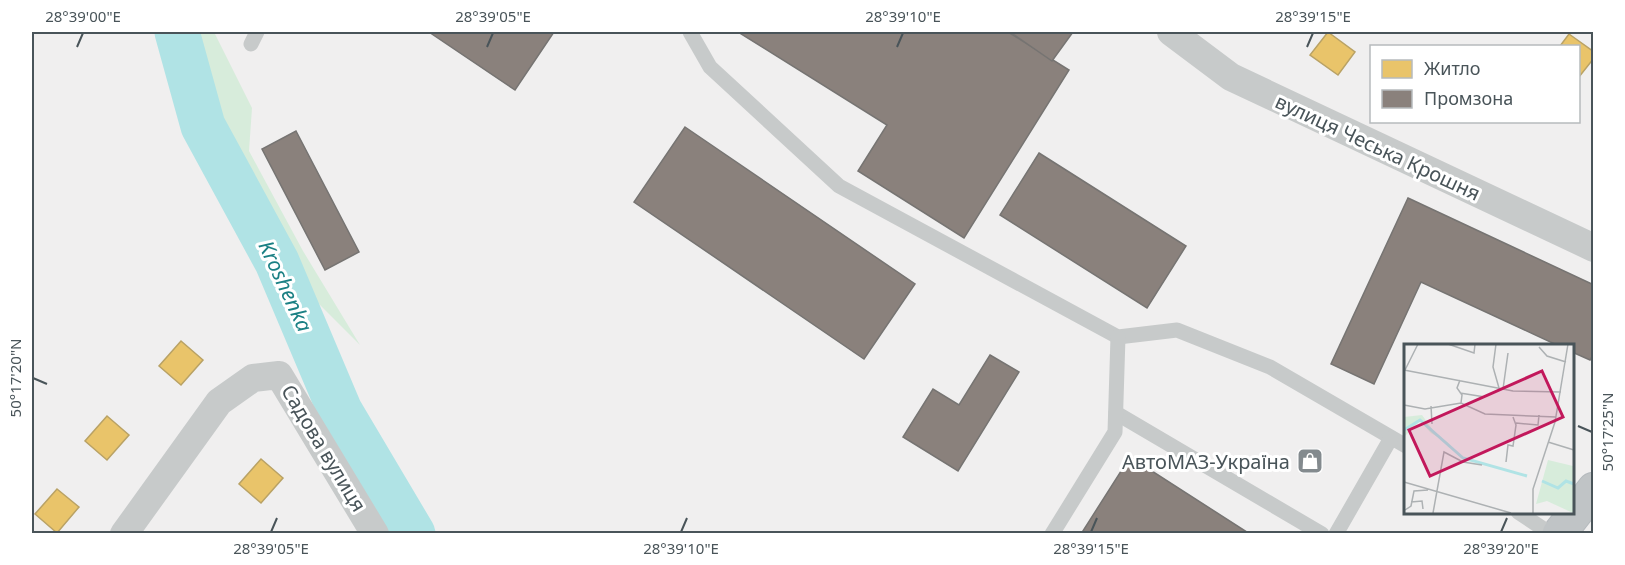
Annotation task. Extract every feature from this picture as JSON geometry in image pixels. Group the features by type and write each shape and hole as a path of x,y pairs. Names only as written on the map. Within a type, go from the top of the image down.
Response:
{"highway":[{"path":"1559,534 1593,489"}],"street":[{"name":"вулиця Чеська Крошня","path":"1171,32 1231,77 1593,249"},
{"name":"Садова вулиця","path":"124,534 219,402 253,378 279,375 375,534"}],"lane":[{"path":"690,32 710,67 839,186 1118,337 1177,330 1270,367 1404,446"},
{"path":"1052,534 1115,432 1118,337"},
{"path":"1116,413 1322,534"},
{"path":"1336,534 1391,438"},
{"path":"1520,514 1551,534"}],"green space":[{"path":"177,32 214,32 252,108 249,151 303,251 360,345 277,262 203,126"}],"building: Житло":[{"path":"1328,32 1355,52 1338,75 1310,55"},
{"path":"1569,34 1594,52 1594,58 1580,76 1580,45 1561,45"},
{"path":"181,341 203,360 181,385 159,366"},
{"path":"107,416 129,435 107,460 85,441"},
{"path":"261,459 283,478 261,503 239,484"},
{"path":"57,489 79,507 57,533 35,514"}],"building: Промзона":[{"path":"429,32 554,32 515,90"},
{"path":"738,32 1008,32 1069,70 964,238 858,171 887,125"},
{"path":"1010,32 1073,32 1052,61"},
{"path":"685,127 915,284 864,359 634,202"},
{"path":"296,131 359,252 325,270 262,149"},
{"path":"1039,153 1186,246 1147,308 1000,215"},
{"path":"1408,198 1594,285 1594,353 1590,360 1574,353 1574,344 1555,344 1421,282 1374,384 1331,364"},
{"path":"990,355 1019,372 958,471 903,437 933,389 959,405"},
{"path":"1130,457 1250,534 1081,534"}],"waterway":[{"name":"Kroshenka","path":"177,32 203,126 277,262 340,411 413,534"}],"place":[{"name":"АвтоМАЗ-Україна","path":"1310,461"}]}
